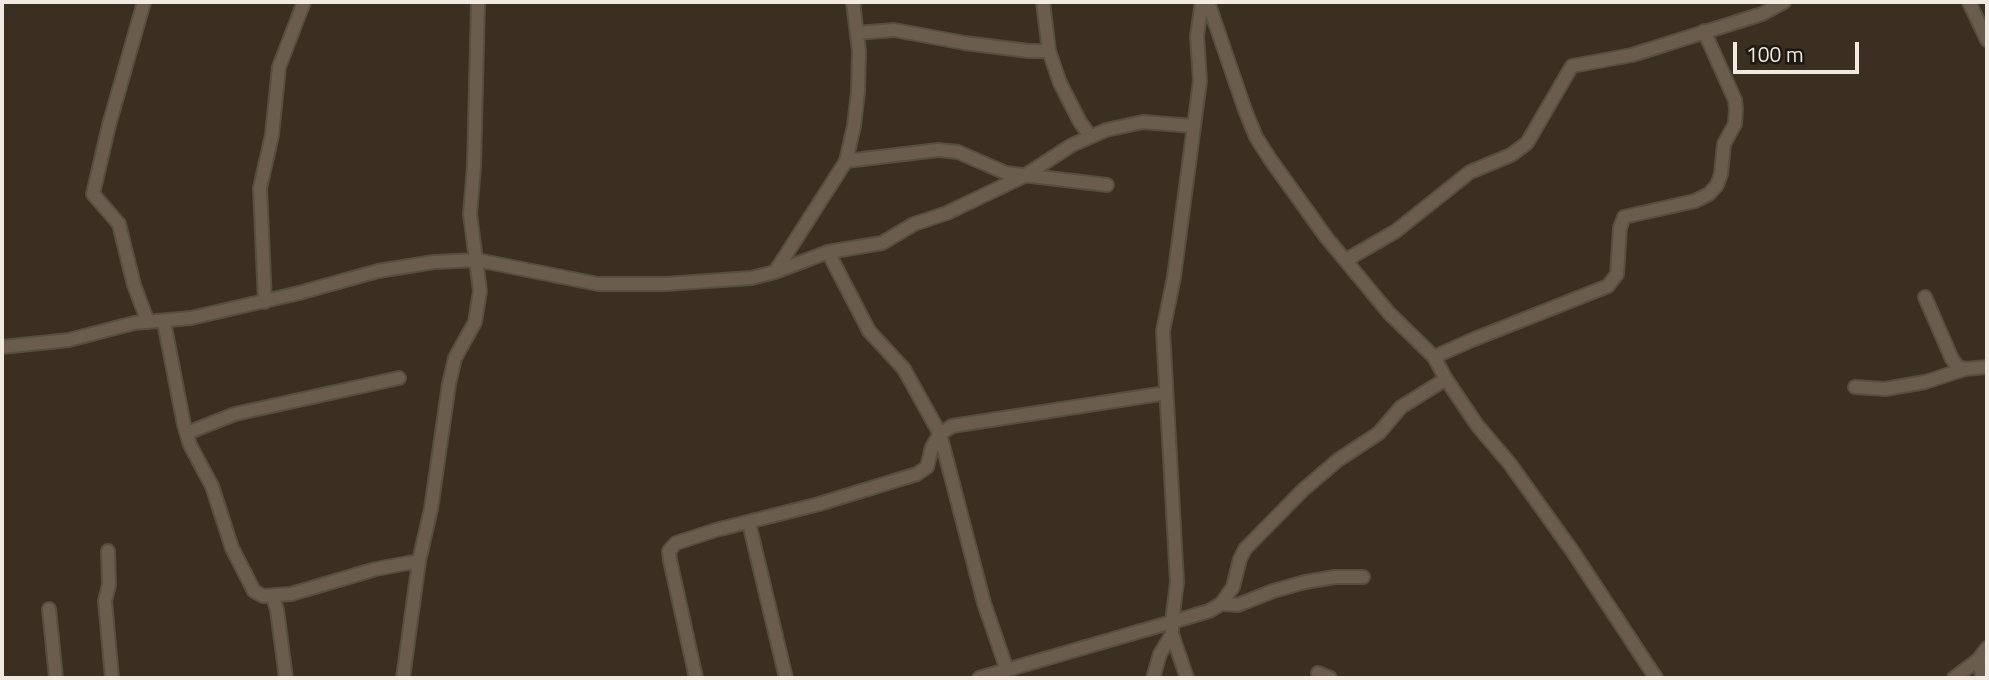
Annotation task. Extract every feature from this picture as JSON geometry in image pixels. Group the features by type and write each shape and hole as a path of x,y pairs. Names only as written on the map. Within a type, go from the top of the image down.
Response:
{"street":[{"path":"144,2 109,124 93,194 119,224 134,285 148,322"},
{"path":"265,302 260,188 272,135 279,68 304,2"},
{"path":"403,678 419,561 431,509 455,358 478,311 480,290 470,202 474,167 478,2"},
{"path":"775,272 846,162 858,92 857,33 853,2"},
{"path":"1043,2 1049,51 1060,83 1090,136"},
{"path":"1153,678 1172,628 1177,582 1164,322 1174,277 1200,81 1197,36 1202,2"},
{"path":"1208,2 1256,137 1326,237 1389,313 1434,357 1477,425 1510,464 1573,552 1656,678"},
{"path":"1346,260 1396,231 1470,172 1511,155 1527,143 1572,65 1632,55 1762,14 1784,2"},
{"path":"1969,2 1987,40"},
{"path":"857,33 894,30 965,43 1049,51"},
{"path":"1434,357 1608,286 1617,274 1620,228 1624,217 1695,201 1709,194 1717,185 1726,139 1737,117 1735,100 1704,31"},
{"path":"2,347 69,340 122,326 191,318 265,302 378,271 434,262 477,260 598,284 711,282 751,278 828,252 882,243 914,224 947,213 1024,176 1090,136 1115,127 1143,122 1193,127"},
{"path":"846,162 938,150 958,152 998,170 1024,176 1107,185"},
{"path":"828,252 869,331 904,369 940,434 984,603 1007,670"},
{"path":"1925,297 1952,359 1958,367 1965,369"},
{"path":"164,322 190,445 212,486 243,571 254,591 262,596 273,597 312,589 376,569 419,561"},
{"path":"1855,387 1885,389 1925,382 1965,369 1987,367"},
{"path":"187,433 235,414 399,378"},
{"path":"979,678 1172,628 1221,604 1233,587 1245,549 1303,490 1338,460 1379,433 1401,407 1446,379"},
{"path":"696,678 674,586 669,551 682,539 748,523 917,474 927,467 932,447 940,434 952,426 1166,393"},
{"path":"748,523 786,678"},
{"path":"108,551 105,601 112,678"},
{"path":"1221,604 1238,605 1305,582 1335,577 1363,577"},
{"path":"273,597 286,678"},
{"path":"49,609 56,678"},
{"path":"1172,628 1187,678"},
{"path":"1954,678 1978,660 1987,648"},
{"path":"1978,660 1983,678"}]}
